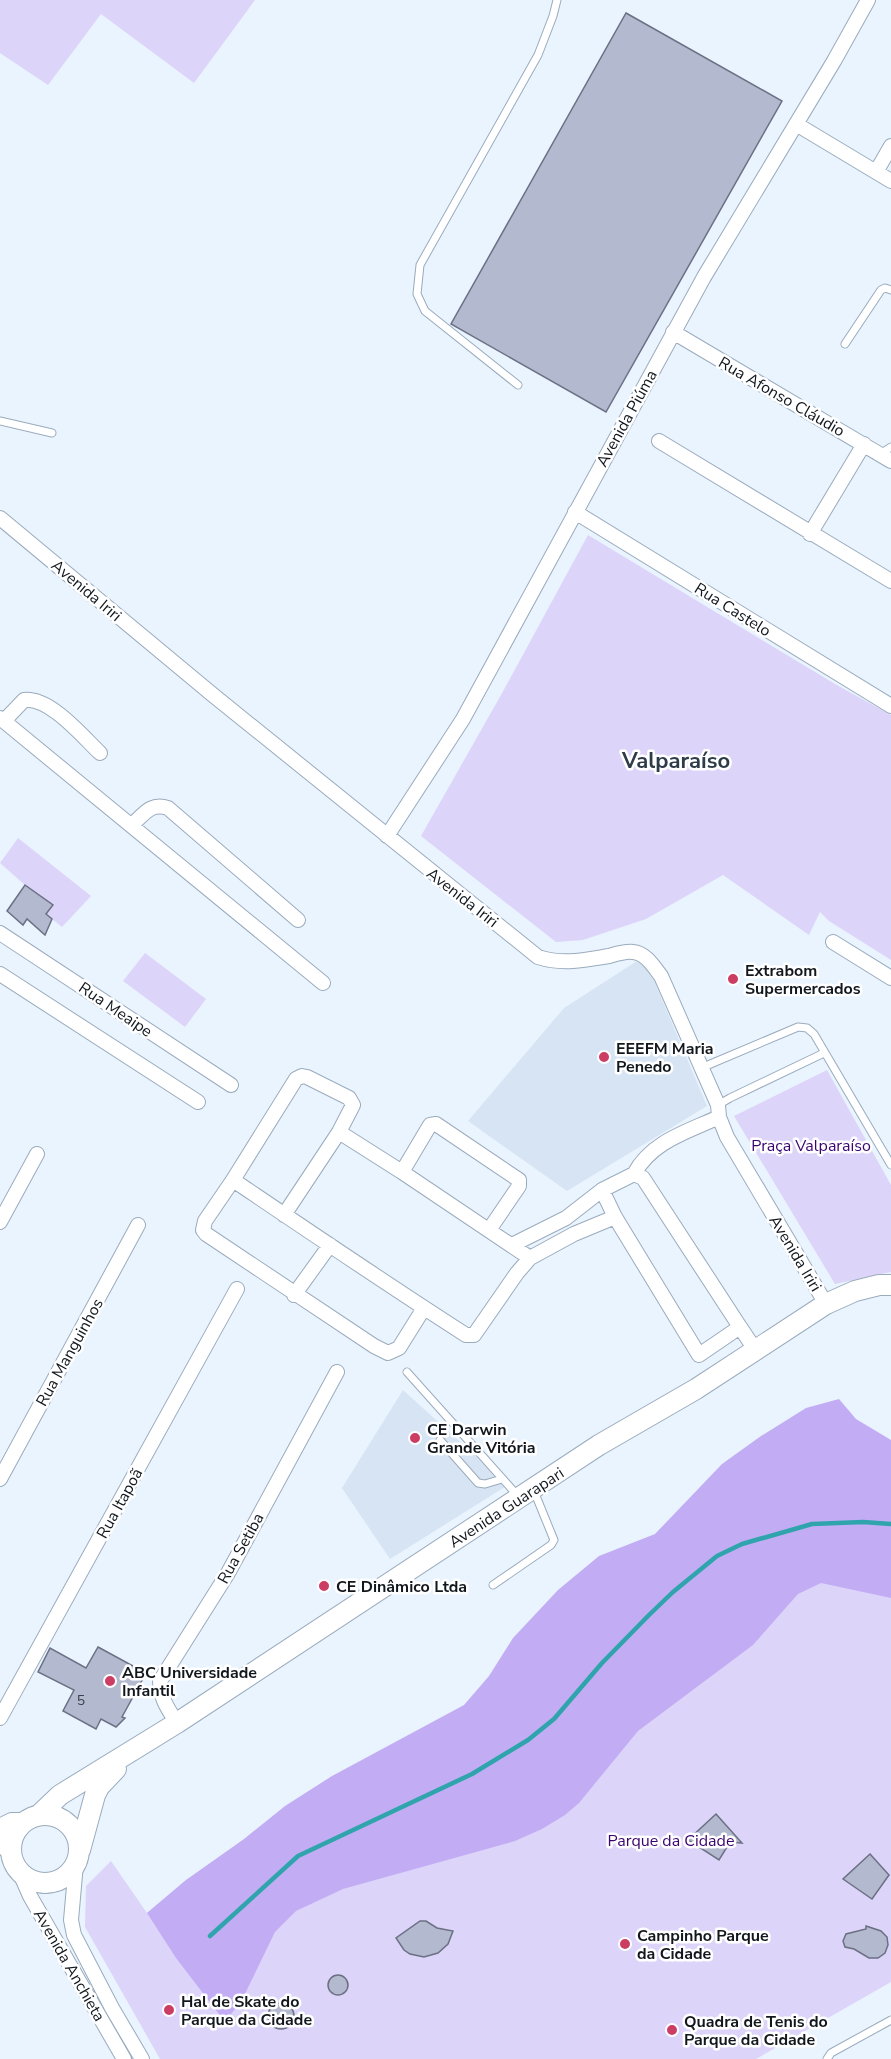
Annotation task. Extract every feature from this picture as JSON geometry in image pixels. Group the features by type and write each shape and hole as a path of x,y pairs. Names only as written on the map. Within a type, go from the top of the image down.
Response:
{"street":[{"name":"Avenida Piúma","path":"387,836 463,718 704,277 868,0"},
{"path":"796,124 891,181"},
{"path":"876,172 891,146"},
{"name":"Rua Afonso Cláudio","path":"673,332 864,444 887,454"},
{"path":"659,441 891,581"},
{"path":"810,534 864,444"},
{"name":"Rua Castelo","path":"575,512 891,706"},
{"name":"Avenida Iriri","path":"0,518 538,957 554,962 576,962 634,952 645,957 661,976 719,1111 727,1137 826,1304"},
{"path":"100,753 51,708 41,702 24,700 2,719 324,983"},
{"path":"132,825 150,807 160,805 168,808 298,920"},
{"name":"Rua Meaipe","path":"0,933 231,1085"},
{"path":"833,942 891,978"},
{"path":"0,974 198,1102"},
{"path":"284,1215 339,1132 353,1105 350,1098 312,1078 302,1076 296,1079 205,1221 203,1230 294,1295 374,1347 388,1353 399,1348 424,1308"},
{"path":"512,1245 566,1218 602,1190 634,1174 641,1161 658,1145 719,1111"},
{"path":"402,1172 430,1125 436,1124 519,1180 519,1186 489,1230"},
{"path":"339,1132 530,1258"},
{"path":"0,1222 37,1154"},
{"path":"634,1174 643,1178 756,1351"},
{"path":"232,1180 424,1308 471,1336 517,1272 530,1258 574,1234 615,1217"},
{"path":"602,1190 615,1217 699,1355 715,1377"},
{"name":"Rua Manguinhos","path":"0,1479 138,1225"},
{"path":"294,1295 330,1245"},
{"name":"Avenida Guarapari","path":"31,1819 60,1795 177,1723 599,1445 715,1377 826,1304 855,1291 879,1285 891,1285"},
{"name":"Rua Itapoã","path":"0,1718 237,1288"},
{"path":"699,1355 740,1327"},
{"name":"Rua Setiba","path":"177,1723 160,1692 160,1681 228,1573 337,1372"},
{"name":"Avenida Guarapari","path":"78,1859 99,1787 132,1752"},
{"path":"54,1816 68,1823 76,1835 78,1859 63,1878 54,1882 35,1881 26,1877 6,1846 12,1823 31,1819 54,1816"},
{"path":"6,1846 31,1819"},
{"name":"Avenida Anchieta","path":"6,1846 30,1896 124,2059"},
{"name":"Avenida Anchieta","path":"78,1859 71,1912 74,1935 142,2059"}],"lane":[{"path":"518,385 425,312 417,294 420,265 538,55 554,16 557,0"},
{"path":"845,344 881,290 885,288 891,290"},
{"path":"0,421 52,433"},
{"path":"701,1068 803,1027 807,1028 814,1034 891,1165"},
{"path":"719,1111 730,1098 824,1053"},
{"path":"407,1372 502,1479 526,1493 554,1540 551,1545 493,1584"},
{"path":"440,1440 478,1483 485,1484 502,1479"},
{"path":"827,2059 831,2053 891,2020"}],"shaded area":[{"name":"EEEFM Maria Penedo","path":"637,961 650,971 707,1106 567,1191 468,1121 564,1008"},
{"name":"CE Darwin Grande Vitória","path":"403,1390 508,1485 390,1559 342,1488"},
{"path":"839,1399 856,1419 891,1440 891,1598 821,1583 798,1594 753,1645 638,1731 579,1803 565,1815 542,1829 515,1841 343,1889 296,1911 275,1932 242,2000 225,2022 176,1958 147,1913 186,1880 244,1839 285,1806 332,1776 464,1705 489,1676 513,1638 558,1590 599,1556 655,1534 722,1464 806,1408"}],"green space":[{"path":"0,0 255,0 194,83 101,14 48,85 0,53"},
{"path":"588,535 835,684 891,715 891,960 829,921 820,912 809,935 723,875 646,919 583,940 556,942 421,836"},
{"path":"18,838 91,896 62,927 46,914 53,905 0,863"},
{"path":"145,953 206,999 185,1027 123,981"},
{"name":"Praça Valparaíso","path":"827,1070 891,1185 891,1272 835,1284 734,1116"},
{"name":"Parque da Cidade","path":"891,1446 891,1982 756,2059 160,2059 85,1927 86,1886 111,1861 147,1913 186,1880"}],"building":[{"path":"626,13 782,101 606,412 451,324"},
{"path":"25,885 53,905 46,914 52,919 45,935 27,919 23,925 7,911"},
{"path":"98,1647 146,1673 122,1717 125,1718 116,1727 101,1719 96,1729 63,1711 74,1690 38,1672 50,1648 86,1668"},
{"path":"716,1814 742,1843 730,1842 719,1860 688,1840"},
{"path":"870,1854 889,1875 872,1899 843,1879"},
{"path":"420,1921 453,1931 448,1944 438,1953 424,1957 410,1954 404,1950 396,1938"},
{"path":"866,1926 881,1931 887,1937 888,1945 885,1953 878,1958 869,1958 854,1949 845,1947 843,1941 846,1934 866,1929"},
{"path":"334,1975 342,1975 348,1981 348,1989 342,1995 334,1995 328,1989 328,1981"},
{"path":"281,2003 290,2007 294,2016 290,2025 281,2029 272,2025 268,2016 272,2007"}],"waterway":[{"path":"210,1936 298,1856 472,1774 528,1740 554,1719 602,1663 649,1615 717,1556 742,1544 812,1524 863,1522 891,1524"}],"place":[{"name":"Extrabom Supermercados","path":"733,979"},
{"name":"EEEFM Maria Penedo","path":"604,1057"},
{"name":"CE Darwin Grande Vitória","path":"415,1438"},
{"name":"CE Dinâmico Ltda","path":"324,1586"},
{"name":"ABC Universidade Infantil","path":"110,1681"},
{"name":"Campinho Parque da Cidade","path":"625,1944"},
{"name":"Hal de Skate do Parque da Cidade","path":"169,2010"},
{"name":"Quadra de Tenis do Parque da Cidade","path":"672,2030"}],"district":[{"name":"Valparaíso","path":"676,760"}]}
